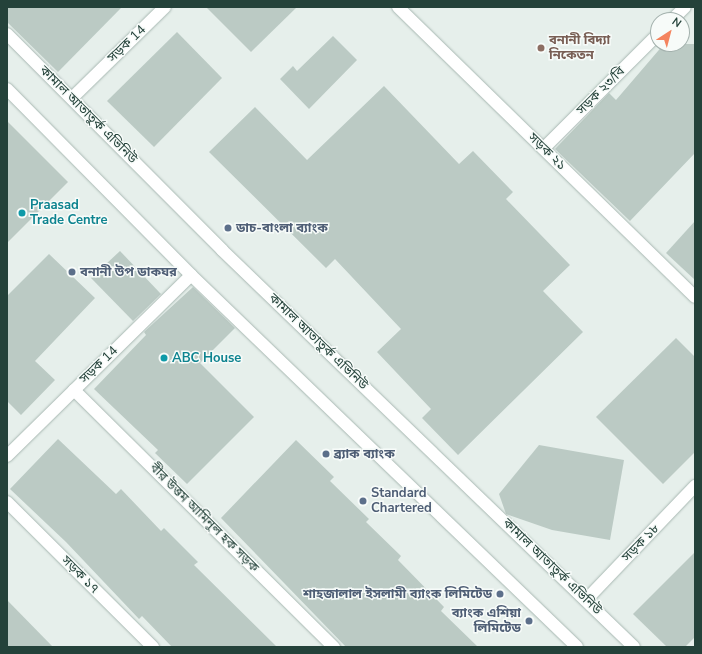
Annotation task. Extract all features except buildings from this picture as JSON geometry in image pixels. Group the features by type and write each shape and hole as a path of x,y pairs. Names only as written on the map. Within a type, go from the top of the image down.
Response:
{"street":[{"name":"সড়ক 14","path":"72,98 165,7"},
{"name":"সড়ক ২১","path":"398,7 695,297"},
{"path":"689,7 695,10"},
{"name":"কামাল আতাতুর্ক এভিনিউ","path":"7,34 222,250 634,647"},
{"name":"সড়ক ২৩/বি","path":"544,148 650,42"},
{"path":"7,89 191,275 577,647"},
{"name":"সড়ক 14","path":"7,456 191,275"},
{"name":"বীর উত্তম আমিনুল হক সড়ক","path":"74,390 334,647"},
{"name":"সড়ক ১৮","path":"586,600 695,486"},
{"name":"সড়ক ১৭","path":"7,502 154,647"}],"place":[{"name":"বনানী বিদ্যা নিকেতন","path":"541,48"},
{"name":"Praasad Trade Centre","path":"22,213"},
{"name":"ডাচ-বাংলা ব্যাংক","path":"228,228"},
{"name":"বনানী উপ ডাকঘর","path":"72,272"},
{"name":"ABC House","path":"164,358"},
{"name":"ব্র্যাক ব্যাংক","path":"326,454"},
{"name":"Standard Chartered","path":"363,501"},
{"name":"শাহজালাল ইসলামী ব্যাংক লিমিটেড","path":"500,594"},
{"name":"ব্যাংক এশিয়া লিমিটেড","path":"529,621"}]}
